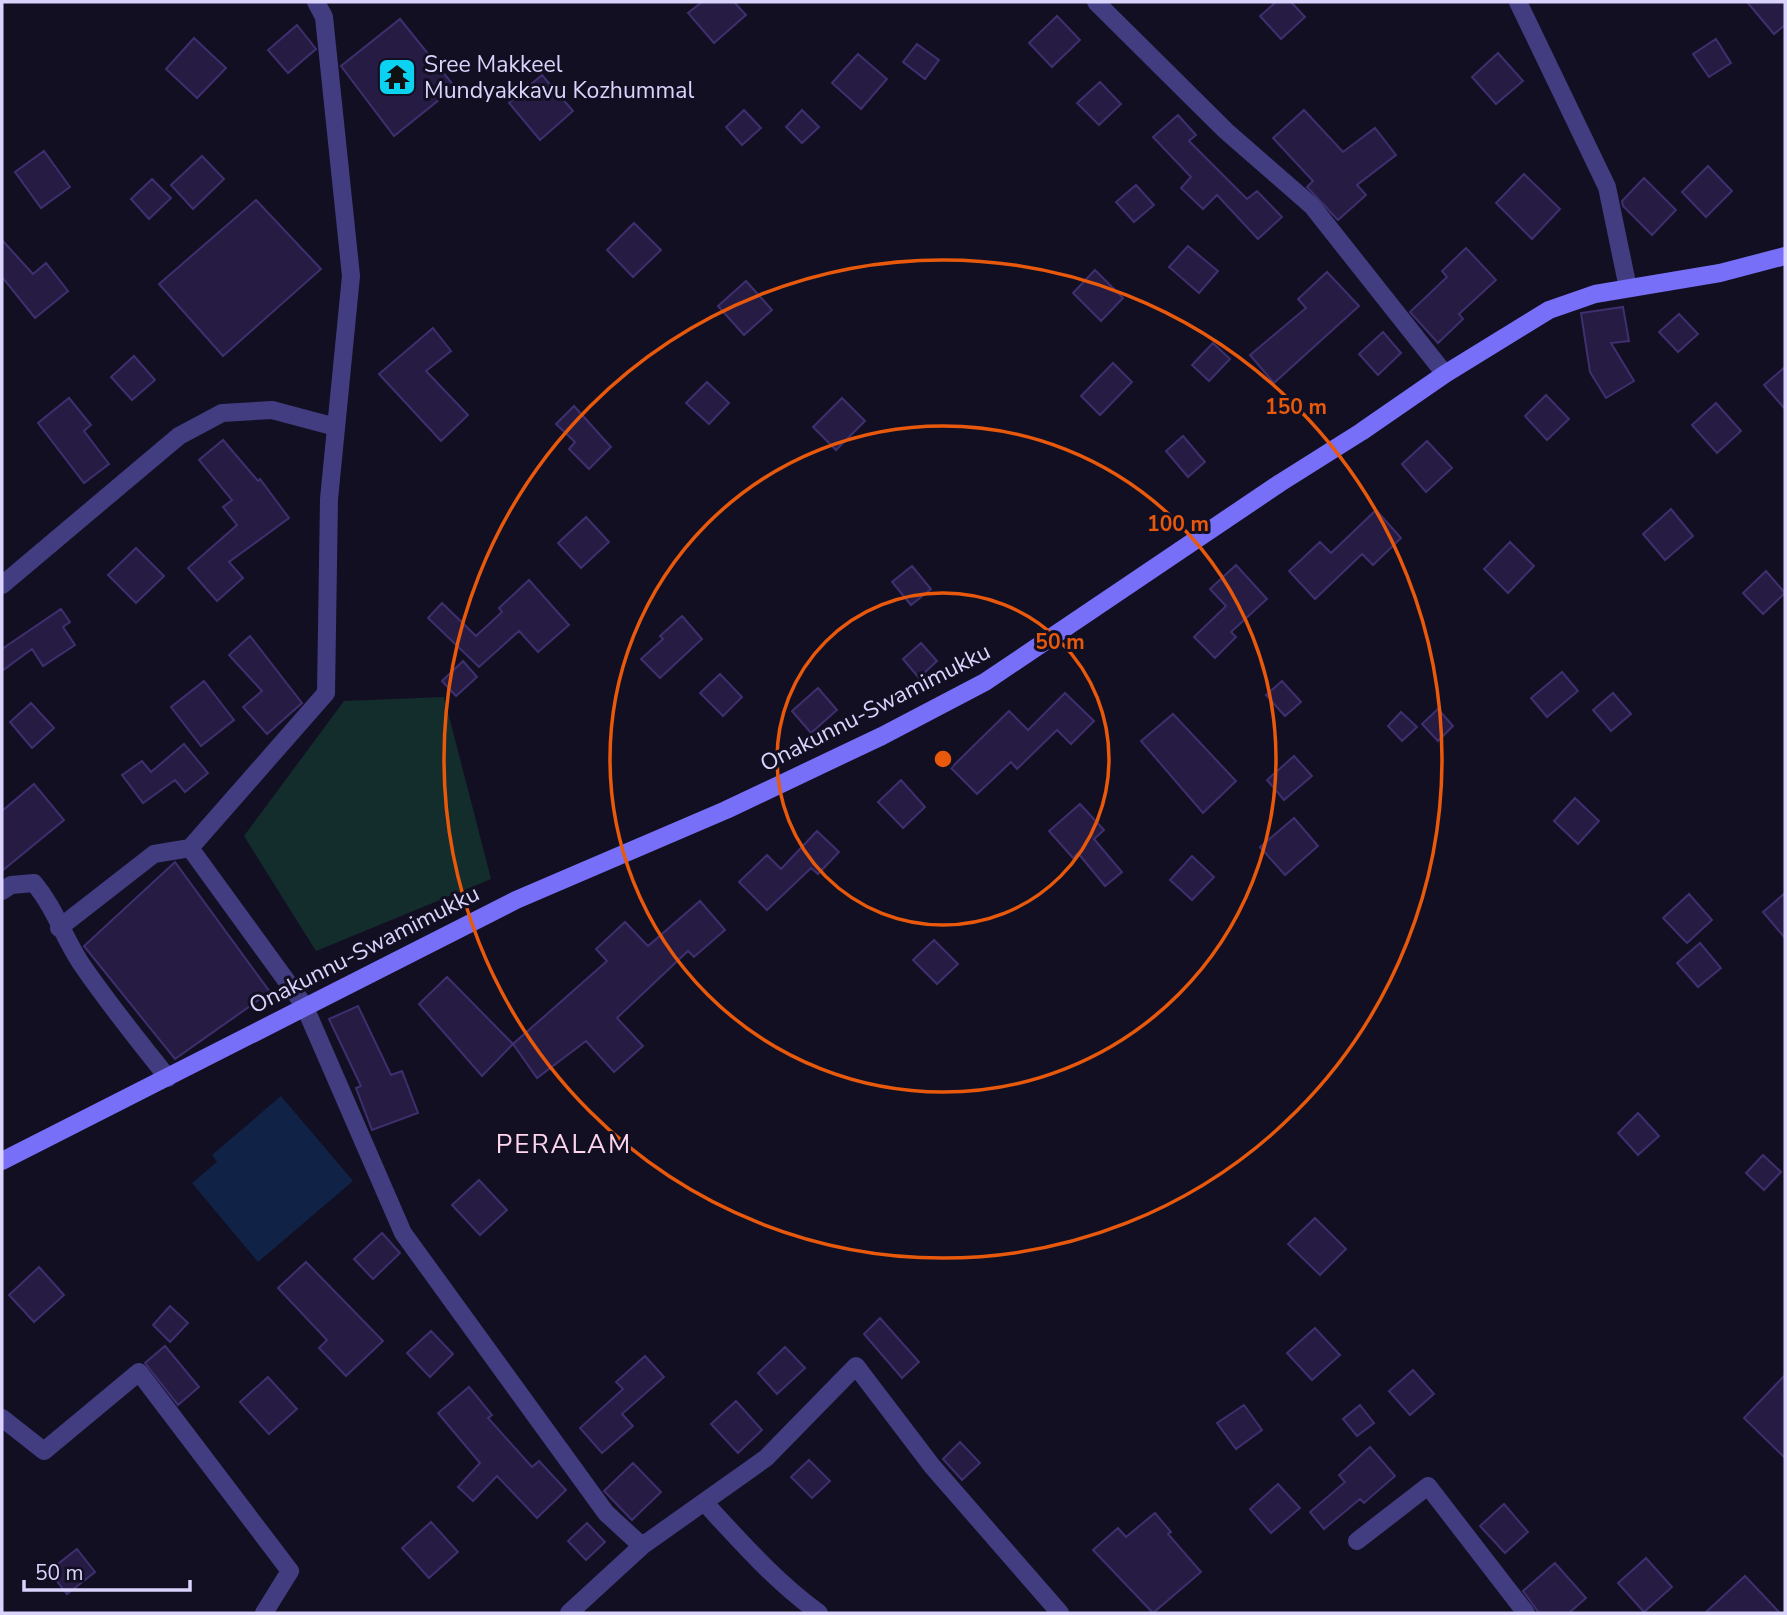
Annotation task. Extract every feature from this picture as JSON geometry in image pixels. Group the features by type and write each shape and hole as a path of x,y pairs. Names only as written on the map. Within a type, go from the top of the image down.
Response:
{"street":[{"path":"59,928 154,854 190,848 326,693 329,499 351,276 324,17 316,2"},
{"path":"1096,2 1226,131 1312,206 1445,374"},
{"path":"1518,2 1607,187 1628,288"},
{"name":"Onakunnu-Swamimukku","path":"2,1161 168,1079 304,1005 516,900 738,805 882,736 985,682 1445,374 1549,310 1595,294 1720,273 1785,256"},
{"path":"2,585 179,436 222,412 272,410 336,427"},
{"path":"190,848 304,1005 403,1233 606,1513 642,1546"},
{"path":"2,891 10,885 34,883 53,906 59,928 102,993 168,1079"},
{"path":"569,1613 642,1546 766,1458 856,1366 932,1466 1060,1613"},
{"path":"2,1418 44,1451 139,1372 290,1571 264,1613"},
{"path":"1357,1541 1428,1486 1526,1613"},
{"path":"704,1502 758,1561 819,1613"}],"green space":[{"path":"444,697 491,879 316,951 244,836 344,701"}],"water":[{"path":"281,1096 353,1181 258,1262 192,1183 217,1162 212,1155"}],"building":[{"path":"702,2 734,2 746,15 714,43 688,13"},
{"path":"1276,2 1291,2 1305,17 1281,39 1260,16"},
{"path":"1747,2 1785,2 1785,25 1774,34"},
{"path":"1057,16 1080,40 1052,67 1029,43"},
{"name":"Sree Makkeel Mundyakkavu Kozhummal","path":"400,19 455,87 394,136 341,66"},
{"path":"297,25 316,49 288,73 268,50"},
{"path":"194,38 226,68 197,98 166,69"},
{"path":"1716,39 1731,63 1709,77 1693,54"},
{"path":"917,44 939,60 925,79 903,62"},
{"path":"1498,53 1523,81 1496,104 1472,77"},
{"path":"858,54 887,79 861,109 832,83"},
{"path":"542,75 573,111 540,140 509,103"},
{"path":"1100,82 1121,104 1099,125 1077,103"},
{"path":"744,110 761,128 742,145 726,127"},
{"path":"802,110 819,127 802,143 786,127"},
{"path":"1304,110 1343,152 1375,128 1396,155 1357,185 1366,195 1338,220 1307,187 1313,181 1273,138"},
{"path":"1178,115 1196,135 1189,141 1247,199 1257,191 1282,217 1258,239 1217,195 1203,209 1181,188 1191,177 1153,137"},
{"path":"44,151 70,187 41,208 15,172"},
{"path":"202,156 224,179 193,209 171,185"},
{"path":"1708,166 1732,191 1706,217 1682,192"},
{"path":"1524,174 1560,209 1532,239 1496,203"},
{"path":"1644,178 1676,210 1652,235 1623,206 1622,201"},
{"path":"152,179 171,198 149,219 131,199"},
{"path":"1136,185 1154,205 1134,222 1116,202"},
{"path":"256,200 321,269 223,356 159,284"},
{"path":"634,223 661,250 633,277 607,250"},
{"path":"2,240 33,274 46,263 68,291 35,318 2,277"},
{"path":"1188,246 1218,271 1199,293 1169,267"},
{"path":"1466,248 1496,280 1459,314 1463,319 1438,343 1410,312 1447,277 1442,271"},
{"path":"1095,270 1123,298 1101,321 1073,293"},
{"path":"1327,272 1359,306 1274,383 1250,355 1306,308 1298,299"},
{"path":"746,281 772,310 744,335 718,306"},
{"path":"1623,307 1629,341 1611,343 1634,381 1606,398 1590,372 1581,313"},
{"path":"1679,314 1698,334 1678,352 1659,332"},
{"path":"433,328 451,351 426,371 468,415 441,441 379,374"},
{"path":"1383,332 1401,353 1378,375 1359,354"},
{"path":"1213,343 1230,359 1209,381 1192,365"},
{"path":"134,356 155,380 132,400 111,377"},
{"path":"1113,363 1132,382 1100,415 1081,396"},
{"path":"1785,367 1785,409 1764,385"},
{"path":"707,382 729,403 709,424 686,403"},
{"path":"1546,395 1569,419 1547,440 1525,416"},
{"path":"69,398 91,425 84,431 109,464 84,483 38,423"},
{"path":"842,398 865,421 836,450 813,427"},
{"path":"1716,403 1741,431 1717,453 1692,425"},
{"path":"574,406 611,447 589,469 569,449 575,442 556,424"},
{"path":"1183,436 1205,462 1188,477 1166,451"},
{"path":"223,440 258,481 260,479 289,518 229,562 243,578 217,601 188,568 237,525 223,507 232,500 199,460"},
{"path":"1427,441 1452,468 1426,492 1402,464"},
{"path":"1671,509 1693,536 1665,560 1643,534"},
{"path":"1376,510 1401,538 1373,565 1362,554 1315,599 1289,571 1320,542 1331,553"},
{"path":"586,517 609,542 581,568 558,543"},
{"path":"1510,542 1534,566 1508,593 1484,569"},
{"path":"136,548 164,576 136,603 108,575"},
{"path":"1236,565 1267,599 1231,632 1236,637 1215,658 1194,637 1226,606 1210,589"},
{"path":"912,566 931,589 911,605 892,582"},
{"path":"1766,571 1785,593 1763,614 1743,593"},
{"path":"529,580 569,625 538,652 519,631 479,667 428,618 442,603 476,636 502,612 499,608"},
{"path":"61,609 70,622 63,627 75,645 43,666 32,649 2,671 2,649"},
{"path":"682,616 702,639 660,678 641,659 663,639 660,636"},
{"path":"250,636 302,703 267,734 243,707 262,691 229,655"},
{"path":"921,643 937,661 919,678 903,659"},
{"path":"463,661 477,677 456,696 442,681"},
{"path":"1562,672 1578,691 1547,717 1531,698"},
{"path":"720,674 742,697 723,716 700,693"},
{"path":"204,681 234,720 201,746 171,707"},
{"path":"1282,681 1301,702 1285,716 1266,695"},
{"path":"818,688 837,710 811,733 792,711"},
{"path":"1065,693 1094,721 1071,744 1057,730 1017,769 1011,762 977,794 951,768 1009,711 1028,730"},
{"path":"1613,693 1631,714 1611,731 1593,710"},
{"path":"31,703 54,728 32,748 10,722"},
{"path":"1438,709 1453,726 1438,741 1422,724"},
{"path":"1401,712 1417,727 1402,741 1388,726"},
{"path":"1173,714 1236,781 1203,813 1141,741"},
{"path":"184,744 208,773 185,792 175,780 143,803 122,775 142,761 151,772"},
{"path":"1294,756 1312,776 1284,800 1267,780"},
{"path":"901,780 925,807 903,828 878,802"},
{"path":"34,784 64,820 2,871 2,811"},
{"path":"1575,798 1599,821 1578,844 1554,821"},
{"path":"1080,804 1104,830 1094,839 1122,872 1105,886 1078,853 1073,858 1049,831"},
{"path":"1294,818 1318,846 1285,875 1260,847"},
{"path":"817,831 839,852 818,874 811,868 767,910 739,882 767,855 781,869"},
{"path":"1192,856 1214,877 1192,900 1170,880"},
{"path":"175,862 270,992 175,1059 84,946"},
{"path":"1785,893 1785,938 1763,912"},
{"path":"1689,894 1712,920 1687,943 1663,918"},
{"path":"700,901 725,930 694,957 688,951 617,1018 643,1046 614,1072 586,1041 537,1078 513,1044 607,961 596,949 625,922 648,946"},
{"path":"934,940 958,964 937,984 913,960"},
{"path":"1700,943 1721,968 1698,987 1677,963"},
{"path":"447,977 513,1044 482,1076 419,1004"},
{"path":"358,1006 391,1075 402,1071 418,1113 372,1130 356,1088 361,1086 329,1019"},
{"path":"1638,1113 1659,1136 1638,1155 1618,1133"},
{"path":"1763,1155 1781,1172 1764,1190 1746,1173"},
{"path":"479,1180 507,1210 480,1235 452,1205"},
{"path":"1315,1218 1346,1249 1320,1275 1288,1244"},
{"path":"382,1233 400,1253 373,1279 354,1259"},
{"path":"306,1262 383,1341 346,1376 319,1348 327,1340 278,1288"},
{"path":"39,1267 64,1295 34,1322 9,1295"},
{"path":"170,1306 188,1323 170,1342 153,1325"},
{"path":"880,1318 919,1362 902,1378 864,1334"},
{"path":"1315,1328 1340,1355 1312,1380 1287,1353"},
{"path":"431,1331 453,1354 430,1377 407,1353"},
{"path":"165,1346 199,1387 178,1405 145,1363"},
{"path":"785,1347 805,1368 777,1394 758,1373"},
{"path":"645,1356 664,1377 622,1414 633,1426 602,1453 580,1428 623,1389 616,1382"},
{"path":"1413,1370 1434,1394 1410,1415 1389,1391"},
{"path":"1785,1375 1785,1458 1744,1418"},
{"path":"268,1377 297,1409 269,1434 240,1402"},
{"path":"469,1387 492,1415 488,1418 532,1467 539,1461 566,1490 537,1518 497,1476 473,1501 458,1487 480,1463 438,1413"},
{"path":"736,1401 762,1430 738,1453 711,1424"},
{"path":"1244,1405 1262,1430 1236,1449 1217,1423"},
{"path":"1360,1405 1374,1423 1357,1436 1343,1419"},
{"path":"960,1442 980,1463 962,1480 943,1459"},
{"path":"1370,1447 1395,1476 1364,1503 1360,1499 1324,1529 1310,1512 1345,1482 1339,1475"},
{"path":"809,1460 830,1481 812,1498 791,1477"},
{"path":"633,1463 661,1492 632,1520 604,1491"},
{"path":"1278,1484 1300,1508 1271,1533 1250,1509"},
{"path":"1504,1504 1528,1532 1505,1553 1480,1526"},
{"path":"1155,1513 1171,1532 1168,1534 1201,1572 1153,1613 1093,1550 1118,1528 1126,1537"},
{"path":"431,1522 458,1552 429,1578 402,1548"},
{"path":"587,1523 605,1542 586,1560 568,1541"},
{"path":"77,1549 95,1572 67,1594 49,1571"},
{"path":"1646,1558 1672,1587 1644,1612 1618,1583"},
{"path":"1555,1563 1586,1598 1569,1613 1539,1613 1523,1591"},
{"path":"1745,1576 1780,1613 1705,1613"}],"place":[{"name":"Sree Makkeel Mundyakkavu Kozhummal","path":"397,77"}],"district":[{"name":"PERALAM","path":"564,1144"}]}
